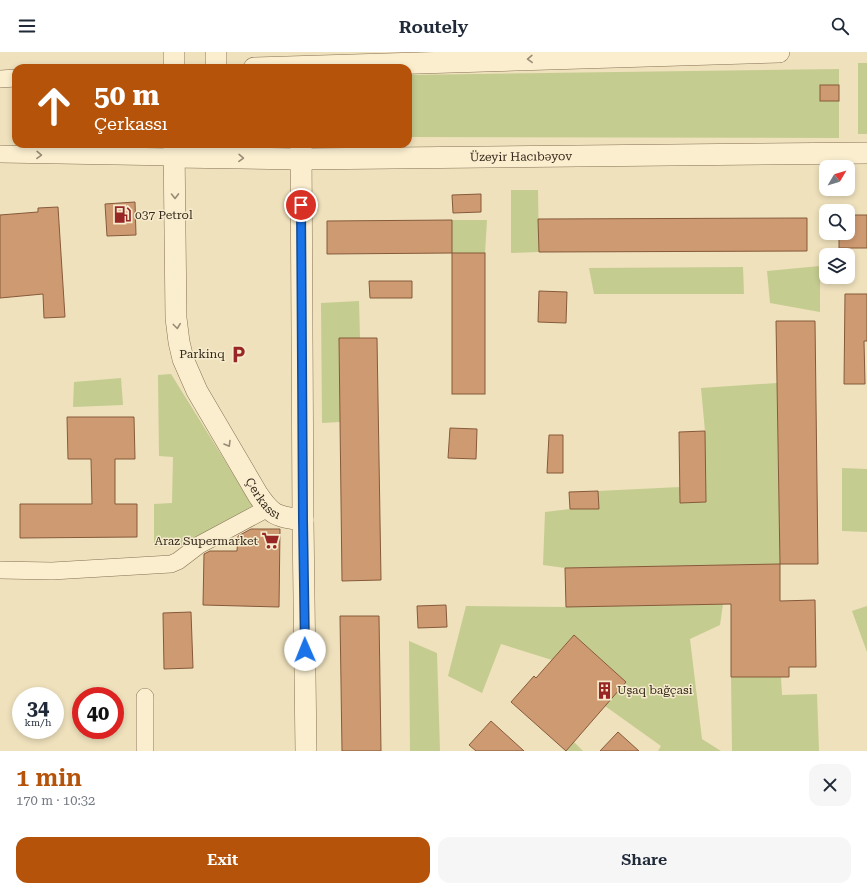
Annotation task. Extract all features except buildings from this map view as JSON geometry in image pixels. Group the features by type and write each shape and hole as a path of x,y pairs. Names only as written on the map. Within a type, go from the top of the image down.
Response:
{"street":[{"path":"174,52 174,64"},
{"path":"216,52 216,64"},
{"path":"399,64 779,52"},
{"path":"0,79 12,78"},
{"path":"0,154 174,150"},
{"name":"Üzeyir Hacıbəyov","path":"174,150 301,152 867,153"},
{"name":"Çerkassı","path":"174,150 176,318 183,359 197,391 258,495 268,508 279,516 303,520 301,152"},
{"path":"0,570 52,571 171,564 178,561 199,545 268,508"},
{"path":"303,520 306,751"},
{"path":"145,697 146,751"}],"green space":[{"path":"858,63 867,63 867,134 858,134"},
{"path":"839,69 839,85 820,85 821,101 839,101 839,138 412,137 412,75"},
{"path":"511,190 538,190 539,252 511,253"},
{"path":"452,220 487,220 485,253 452,253"},
{"path":"819,266 820,312 770,303 767,271"},
{"path":"743,267 744,294 594,294 589,268"},
{"path":"359,301 360,338 339,338 340,422 322,423 321,303"},
{"path":"171,374 253,506 186,545 154,547 154,504 172,503 173,457 159,456 158,375"},
{"path":"121,378 123,405 73,407 74,382"},
{"path":"777,383 780,564 565,568 543,565 545,512 570,509 599,509 598,491 680,487 680,503 706,502 705,431 701,388"},
{"path":"842,468 867,469 867,532 842,531"},
{"path":"723,604 720,625 690,639 702,739 721,751 658,751 661,746 605,706 626,682 574,635 552,660 501,644 482,693 448,676 466,606 566,607"},
{"path":"867,606 867,652 852,611"},
{"path":"409,641 437,653 440,751 410,751"},
{"path":"731,677 781,677 782,695 817,694 819,751 732,751"},
{"path":"574,742 583,751 566,751"}],"place":[{"name":"037 Petrol","path":"122,215"},
{"name":"Parkinq","path":"238,354"},
{"name":"Araz Supermarket","path":"271,541"},
{"name":"Uşaq bağçasi","path":"604,690"}],"route":[{"path":"301,205 305,650"}]}
